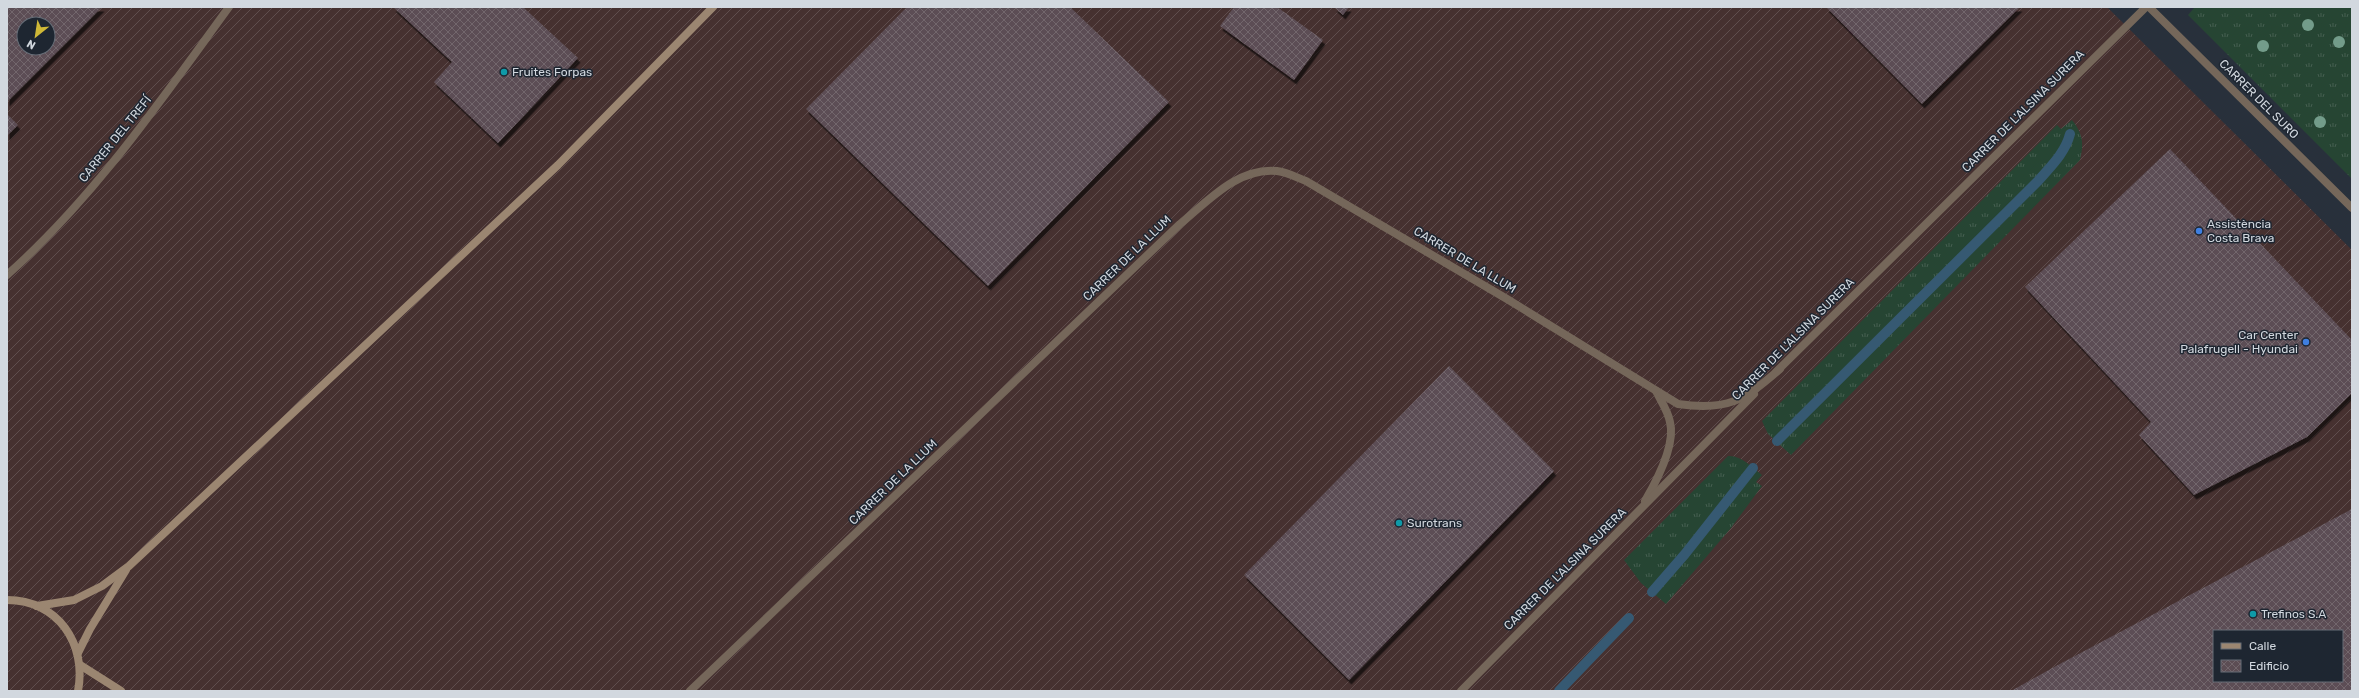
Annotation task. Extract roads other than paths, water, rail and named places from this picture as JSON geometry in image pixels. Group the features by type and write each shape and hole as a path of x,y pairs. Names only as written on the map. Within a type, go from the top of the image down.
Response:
{"street":[{"name":"CARRER DEL TREFÍ","path":"7,275 32,254 106,170 150,115 229,7"},
{"path":"37,606 74,600 102,586 129,566 558,165 713,7"},
{"name":"CARRER DE L'ALSINA SURERA","path":"1461,691 1780,368 2146,7"},
{"name":"CARRER DEL SURO","path":"2149,7 2352,208"},
{"name":"CARRER DE LA LLUM","path":"690,691 1180,224 1226,186 1247,174 1278,171 1306,182 1507,298 1678,404 1702,407 1724,405 1741,399 1780,368"},
{"path":"1639,511 1662,471 1669,443 1671,423 1656,390"},
{"path":"78,653 97,617 129,566"},
{"path":"7,600 37,606 49,612 67,630 78,653 80,665 78,691"},
{"path":"80,665 121,691"}],"waterway":[{"path":"1777,441 2038,181 2053,165 2065,147 2070,134"},
{"path":"1652,592 1685,554 1753,468"},
{"path":"1559,691 1629,618"}],"place":[{"name":"Fruites Forpas","path":"504,72"},
{"name":"Assistència Costa Brava","path":"2199,231"},
{"name":"Car Center Palafrugell - Hyundai","path":"2306,342"},
{"name":"Surotrans","path":"1399,523"},
{"name":"Trefinos S.A","path":"2253,614"}]}
